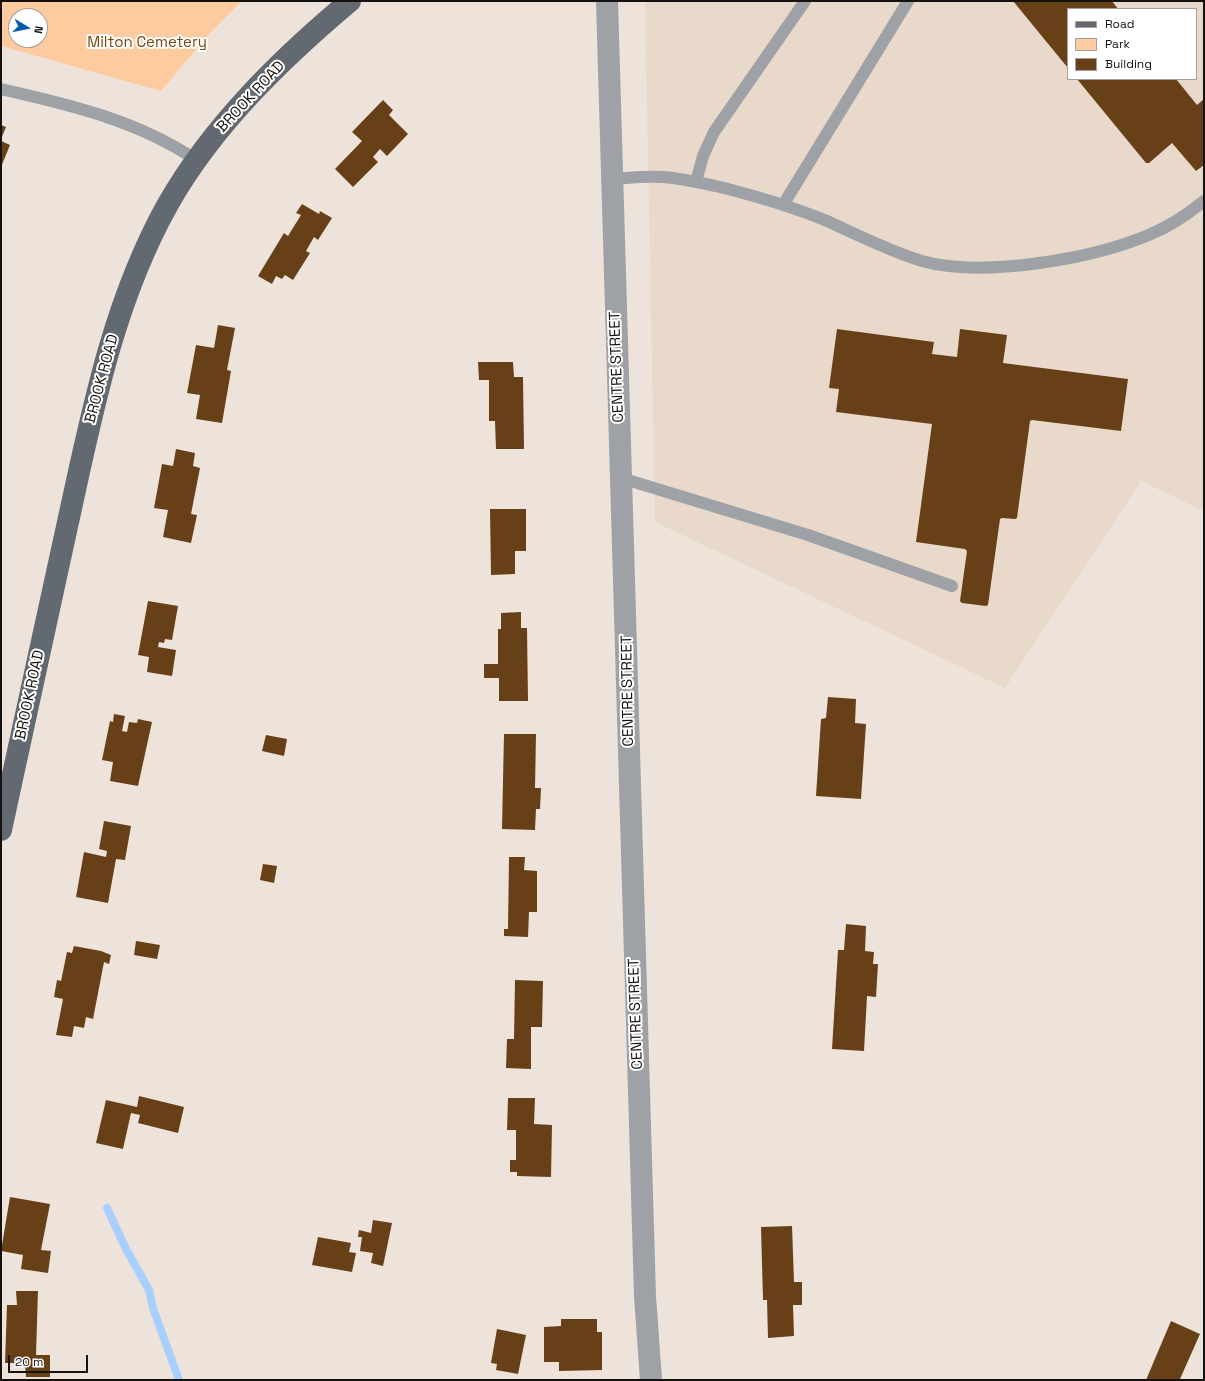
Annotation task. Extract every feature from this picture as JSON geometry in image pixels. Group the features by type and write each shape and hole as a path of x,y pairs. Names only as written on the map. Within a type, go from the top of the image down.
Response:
{"main road":[{"name":"BROOK ROAD","path":"1,830 94,405 111,341 123,304 143,253 168,203 196,160 232,115 256,89 350,1"}],"street":[{"name":"CENTRE STREET","path":"607,1 645,1288 651,1380"}],"lane":[{"path":"696,182 703,156 714,132 804,1"},
{"path":"783,205 908,1"},
{"path":"1,89 64,104 141,130 170,143 196,160"},
{"path":"612,179 663,177 696,182 783,205 827,221 905,256 942,266 978,268 1057,260 1108,249 1150,234 1190,212 1204,201"},
{"path":"620,478 808,535 952,586"}],"shaded area":[{"path":"645,1 1204,1 1204,511 1141,481 1005,688 655,522"}],"green space":[{"name":"Milton Cemetery","path":"1,1 242,1 211,32 161,91 8,48 48,48 48,8 8,8 8,48 1,46"}],"building":[{"path":"1013,1 1112,1 1117,8 1067,8 1067,67"},
{"path":"1078,80 1177,80 1197,105 1204,99 1204,165 1196,171 1172,143 1149,163 1146,163"},
{"path":"383,100 393,110 389,115 408,134 387,156 380,149 373,157 378,162 353,187 335,169 362,141 352,132"},
{"path":"1,125 6,127 1,139"},
{"path":"1,141 10,145 1,167"},
{"path":"302,204 319,214 320,211 332,218 318,240 314,237 306,251 310,253 293,280 285,275 282,279 276,276 272,284 258,276 284,233 288,236 301,215 296,213"},
{"path":"218,325 235,328 227,370 231,371 222,423 196,419 200,395 187,393 196,345 214,348"},
{"path":"837,329 934,342 932,354 957,357 960,329 1007,335 1003,363 1128,379 1121,431 1032,420 1030,421 1017,518 1000,519 988,605 962,603 960,601 967,551 965,549 916,542 932,424 836,412 839,389 829,388"},
{"path":"478,362 513,362 514,377 523,377 524,449 496,449 495,421 489,421 489,380 479,380"},
{"path":"176,449 195,453 193,466 200,468 191,514 197,515 191,543 163,537 168,510 154,508 162,464 173,466"},
{"path":"490,509 526,509 526,551 515,551 515,574 491,575"},
{"path":"148,601 178,606 172,640 165,639 164,643 159,642 158,647 176,650 172,676 147,672 149,657 138,655"},
{"path":"521,612 521,628 527,628 528,701 499,701 499,678 484,678 484,664 498,664 498,629 501,629 501,613"},
{"path":"828,697 856,699 855,723 866,724 861,799 816,796 821,719 826,718"},
{"path":"114,714 125,716 122,731 127,732 129,722 137,723 138,719 152,722 138,786 110,781 113,762 102,760 110,721 113,722"},
{"path":"504,734 536,734 535,788 541,788 540,809 536,809 535,830 502,829"},
{"path":"266,735 287,739 284,756 262,751"},
{"path":"104,821 131,826 125,860 116,859 108,903 76,897 84,852 106,857 107,851 99,849"},
{"path":"509,857 525,857 524,870 537,871 537,912 529,912 528,937 504,936 504,929 508,929"},
{"path":"263,864 277,866 274,883 260,880"},
{"path":"846,924 866,926 865,951 874,952 873,964 878,964 876,997 867,996 864,1051 832,1049 838,950 844,950"},
{"path":"136,941 160,945 157,959 134,955"},
{"path":"74,946 101,951 111,955 109,964 104,962 93,1019 86,1017 84,1028 74,1026 72,1037 56,1035 63,999 54,997 57,980 61,981 67,952 72,953"},
{"path":"515,980 543,981 542,1027 531,1027 531,1069 506,1068 507,1039 514,1039"},
{"path":"139,1096 184,1107 178,1133 138,1123 140,1115 131,1113 123,1149 96,1143 106,1100 137,1107"},
{"path":"508,1098 535,1098 534,1124 552,1125 551,1177 517,1176 517,1172 510,1172 510,1160 516,1160 516,1130 507,1130"},
{"path":"10,1197 50,1204 41,1250 51,1251 48,1273 21,1269 23,1255 1,1251"},
{"path":"373,1220 392,1223 383,1266 371,1263 373,1253 360,1251 362,1237 358,1237 359,1230 371,1233"},
{"path":"792,1226 794,1282 802,1282 802,1305 793,1305 794,1336 768,1338 767,1300 763,1300 761,1227"},
{"path":"318,1237 351,1243 349,1252 356,1253 352,1272 312,1265"},
{"path":"16,1291 38,1291 36,1355 50,1355 50,1377 26,1377 25,1363 5,1363 7,1305 17,1305"},
{"path":"561,1319 597,1319 597,1332 602,1332 602,1370 559,1371 559,1362 544,1362 544,1327 561,1326"},
{"path":"1171,1321 1200,1334 1180,1379 1183,1380 1146,1380"},
{"path":"497,1329 526,1335 518,1374 496,1370 497,1364 491,1363"}],"waterway":[{"path":"107,1208 126,1249 149,1290 153,1308 179,1380"}]}
